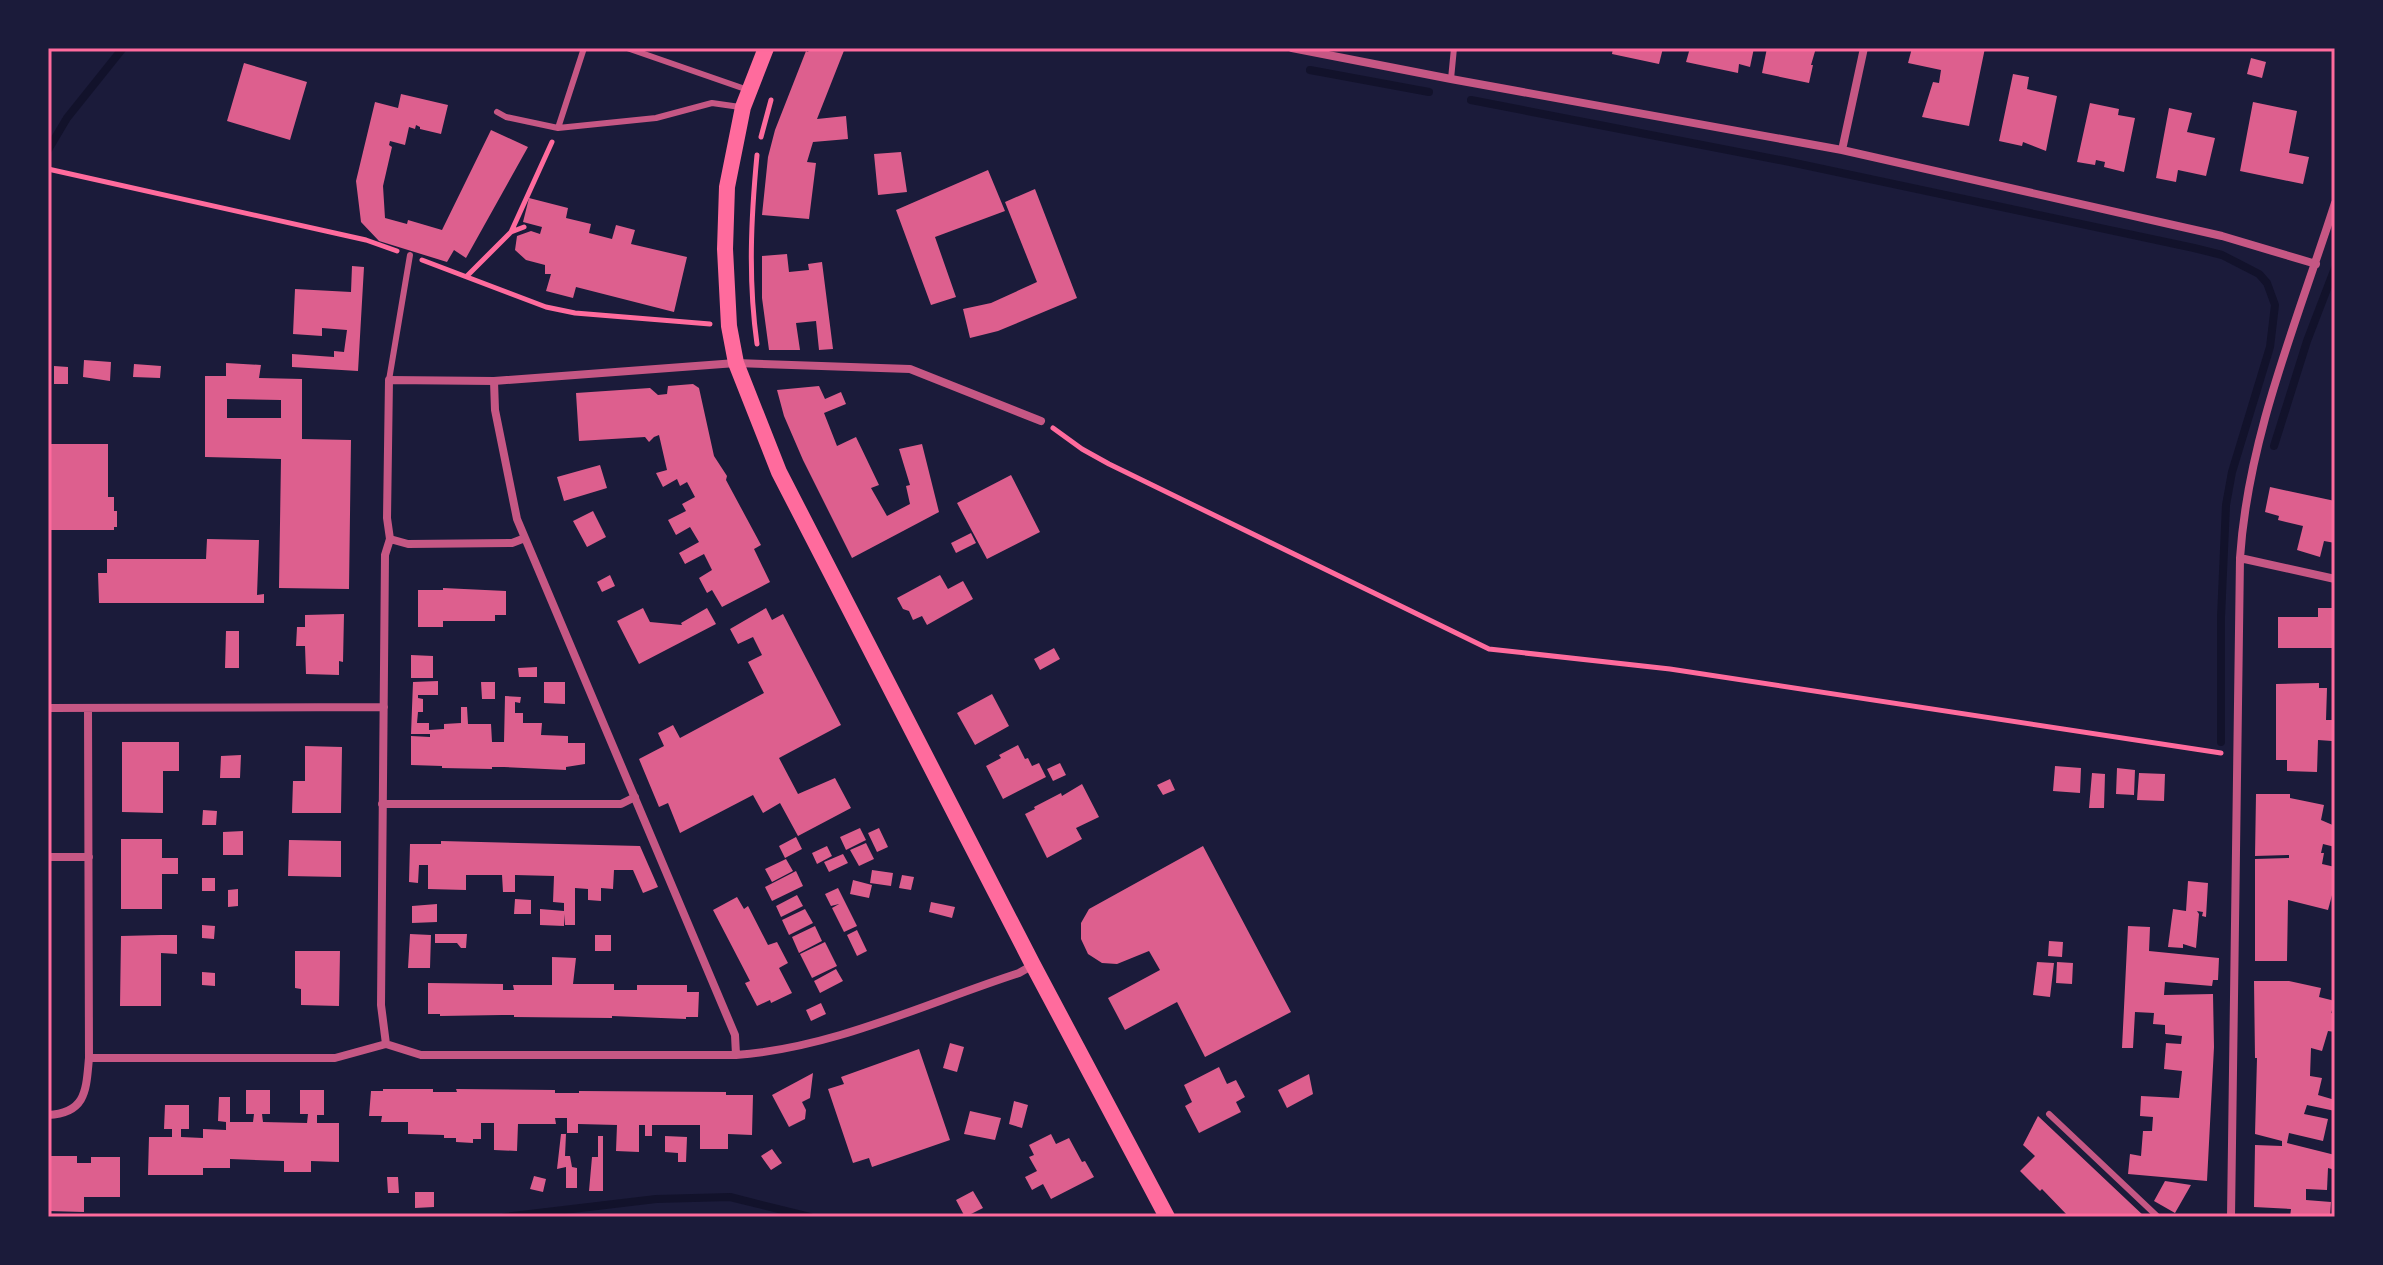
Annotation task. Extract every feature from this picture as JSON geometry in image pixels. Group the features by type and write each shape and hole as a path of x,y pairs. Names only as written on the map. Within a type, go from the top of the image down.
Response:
{"main road":[{"path":"766,48 743,107 727,187 725,249 729,363 779,472 1033,965 1167,1217"}],"street":[{"path":"1292,48 1842,150 2222,236 2316,264"},
{"path":"1842,150 1864,48"},
{"path":"2231,1217 2243,513 2252,465 2335,203"},
{"path":"386,1044 381,1005 385,555 390,539 387,518 389,380 494,381 729,363 910,369 1041,421"},
{"path":"494,381 495,410 517,519 735,1035 736,1055"},
{"path":"390,539 408,544 452,544 512,543 525,538"},
{"path":"2240,558 2335,579"},
{"path":"48,708 384,707"},
{"path":"48,1115 63,1114 77,1106 85,1093 89,1058 88,708"},
{"path":"382,804 621,804 635,797"},
{"path":"48,857 89,857"},
{"path":"89,1058 335,1058 386,1044 421,1055 736,1055 803,1047 1019,973 1033,965"}],"lane":[{"path":"558,128 584,48"},
{"path":"627,48 749,91"},
{"path":"1451,79 1454,48"},
{"path":"497,112 506,117 558,128 656,118 712,103 743,107"},
{"path":"389,380 410,255"},
{"path":"2049,1114 2158,1217"}],"path":[{"path":"761,140 773,91"},
{"path":"758,151 751,222 751,267 759,363"},
{"path":"467,276 511,232 548,152"},
{"path":"48,169 366,240 514,296 560,310 712,324"},
{"path":"511,232 524,227"},
{"path":"1041,421 1109,464 1489,649 1686,671 2238,756"}],"building":[{"path":"810,48 845,48 817,119 846,116 848,139 813,142 807,162 816,163 809,219 762,215 768,157 775,130 806,51"},
{"path":"1613,48 1663,48 1659,64 1612,54"},
{"path":"1690,48 1754,48 1750,67 1739,64 1738,73 1686,62"},
{"path":"1767,48 1816,48 1809,83 1762,73"},
{"path":"1912,48 1985,48 1969,126 1922,117 1933,82 1939,83 1941,70 1908,63"},
{"path":"2251,58 2266,62 2262,78 2247,74"},
{"path":"244,63 307,82 290,140 227,121"},
{"path":"2013,74 2029,77 2027,89 2057,96 2046,151 2023,142 2022,146 1999,141"},
{"path":"401,94 448,105 441,134 420,129 416,125 415,129 409,127 405,145 390,141 392,147 383,186 385,218 407,224 408,220 442,230 491,130 528,147 466,258 454,250 447,262 379,241 361,222 356,181 375,102 398,108"},
{"path":"2253,102 2297,111 2289,153 2309,157 2303,184 2240,171"},
{"path":"2090,103 2119,109 2118,115 2135,118 2124,172 2104,167 2105,162 2096,160 2095,165 2077,162"},
{"path":"2169,108 2192,113 2187,132 2215,138 2206,176 2178,170 2176,182 2156,178"},
{"path":"901,152 907,192 878,195 874,154"},
{"path":"988,170 1005,211 935,237 956,297 931,305 896,210"},
{"path":"1035,189 1077,298 998,331 970,338 963,309 991,303 1037,282 1005,202"},
{"path":"529,198 568,208 566,218 591,224 589,233 612,239 616,225 635,230 631,244 687,257 674,312 576,287 573,298 546,291 551,274 545,274 545,265 526,260 515,250 517,236 531,231 540,234 542,227 523,222"},
{"path":"787,254 789,272 809,270 808,264 822,262 833,349 819,350 816,321 796,323 800,350 769,350 762,298 762,256"},
{"path":"352,266 364,267 358,371 292,367 292,354 334,357 334,351 344,352 347,330 322,328 322,336 293,334 295,289 351,292"},
{"path":"84,360 111,362 110,381 83,377"},
{"path":"226,363 261,365 259,378 302,379 302,439 351,440 349,589 279,588 281,459 205,457 205,376 226,376","holes":["227,399 281,400 281,418 227,418"]},
{"path":"134,364 161,366 160,378 133,377"},
{"path":"54,366 68,367 68,384 54,384"},
{"path":"693,384 699,388 714,456 761,545 754,549 770,582 722,607 712,590 707,593 699,578 712,570 704,554 685,564 679,553 699,542 690,527 676,535 668,520 686,511 682,504 695,497 687,482 680,486 677,479 663,487 656,473 667,470 659,435 649,442 645,437 579,441 576,393 650,388 658,395 667,394 668,386"},
{"path":"819,386 825,399 841,392 846,404 824,413 837,446 856,437 879,485 871,488 887,516 910,504 906,486 910,485 899,449 922,444 939,512 852,558 803,460 784,416 777,390"},
{"path":"48,444 108,444 108,497 114,497 114,511 117,511 117,527 114,530 48,530"},
{"path":"600,465 607,488 564,501 557,477"},
{"path":"1011,475 1040,532 987,559 957,503"},
{"path":"2270,487 2335,501 2335,543 2324,541 2320,557 2297,550 2303,526 2278,520 2279,516 2265,512"},
{"path":"593,511 606,537 587,547 573,521"},
{"path":"971,533 976,543 956,553 951,543"},
{"path":"207,539 259,540 257,595 264,594 264,603 99,603 98,573 107,573 107,559 206,559"},
{"path":"610,575 615,586 602,592 597,582"},
{"path":"940,575 948,589 963,581 973,599 927,625 922,616 913,620 897,598"},
{"path":"418,590 506,591 506,615 495,615 495,621 443,621 443,627 418,627"},
{"path":"643,608 650,622 682,625 707,608 716,624 639,664 617,621"},
{"path":"766,608 772,620 783,614 841,725 779,758 798,794 835,778 851,808 798,836 780,803 763,813 753,795 680,833 668,803 659,807 639,759 664,746 658,733 673,725 680,738 764,693 748,662 762,655 753,637 738,644 730,629"},
{"path":"2318,608 2335,608 2335,648 2278,648 2278,617 2318,617"},
{"path":"344,614 343,662 339,661 339,675 306,674 305,646 296,646 297,627 305,627 305,615"},
{"path":"226,631 239,631 239,668 225,668"},
{"path":"1054,648 1060,659 1040,670 1034,659"},
{"path":"411,655 433,656 433,678 411,678"},
{"path":"537,667 537,677 519,677 518,668"},
{"path":"438,681 438,695 418,695 423,699 423,712 418,712 417,723 429,723 429,730 444,729 444,724 461,723 461,707 467,707 468,724 491,724 492,742 504,742 505,696 521,697 520,703 515,702 515,713 523,713 523,723 542,723 541,735 568,736 568,743 585,743 585,764 566,767 566,770 411,765 411,736 430,737 430,734 411,734 413,682"},
{"path":"481,682 495,682 495,699 482,699"},
{"path":"544,682 565,682 565,704 544,703"},
{"path":"2319,683 2319,688 2327,688 2326,720 2335,720 2335,733 2332,733 2332,741 2318,740 2317,772 2287,771 2287,760 2276,760 2276,684"},
{"path":"992,694 1009,726 975,745 957,713"},
{"path":"122,742 179,742 179,771 163,771 163,813 122,812"},
{"path":"1018,745 1032,766 1039,763 1046,777 1003,799 986,766"},
{"path":"305,746 342,747 341,813 292,813 293,781 305,781"},
{"path":"241,755 240,778 220,778 221,756"},
{"path":"1060,763 1066,775 1053,781 1047,769"},
{"path":"2055,766 2081,768 2080,793 2053,791"},
{"path":"2117,768 2135,770 2134,795 2116,794"},
{"path":"2092,773 2105,774 2104,808 2089,808"},
{"path":"2139,773 2165,774 2164,801 2137,800"},
{"path":"1170,779 1175,790 1163,795 1157,785"},
{"path":"1082,784 1099,817 1076,828 1082,839 1047,858 1025,814"},
{"path":"2256,794 2290,794 2290,798 2324,805 2321,820 2335,826 2335,847 2323,844 2321,853 2324,853 2322,864 2335,867 2335,884 2328,910 2288,900 2287,961 2255,961 2255,859 2289,858 2289,855 2255,856"},
{"path":"203,810 217,811 216,825 202,825"},
{"path":"860,828 866,840 846,850 840,837"},
{"path":"879,828 888,847 877,852 868,833"},
{"path":"243,831 243,855 223,855 223,832"},
{"path":"796,837 802,849 785,858 779,846"},
{"path":"121,839 162,839 162,858 178,858 178,874 162,874 162,909 121,909"},
{"path":"289,840 341,841 341,877 288,876"},
{"path":"441,841 640,846 658,887 643,893 633,870 614,870 613,889 601,888 601,901 588,900 588,889 575,888 575,925 565,925 564,914 564,926 540,925 540,909 564,911 564,903 553,902 554,876 515,875 515,892 503,892 502,875 466,875 466,890 428,889 428,865 419,865 418,883 409,882 410,844 441,844"},
{"path":"866,843 874,859 859,866 850,850"},
{"path":"827,846 832,856 817,864 812,853"},
{"path":"1203,846 1291,1012 1205,1057 1177,1002 1125,1030 1108,998 1160,970 1149,951 1117,964 1102,963 1088,954 1081,939 1081,923 1089,909"},
{"path":"843,854 848,863 829,872 824,862"},
{"path":"786,859 793,871 772,882 765,869"},
{"path":"872,870 893,873 891,886 870,883"},
{"path":"796,871 803,886 772,901 765,887"},
{"path":"902,875 914,877 911,890 899,888"},
{"path":"202,878 215,878 215,891 202,891"},
{"path":"853,880 872,885 869,898 850,894"},
{"path":"2188,881 2208,883 2206,917 2202,916 2203,912 2197,911 2196,948 2183,944 2183,948 2168,947 2173,909 2186,911"},
{"path":"838,888 857,926 844,932 832,908 839,904 831,906 825,894"},
{"path":"238,889 238,906 228,907 228,890"},
{"path":"797,895 803,906 781,917 776,906"},
{"path":"737,897 744,909 748,906 768,945 777,942 788,963 779,968 792,993 771,1003 770,1000 757,1006 745,983 750,981 713,910"},
{"path":"515,899 531,900 531,914 514,914"},
{"path":"931,902 955,907 952,918 929,912"},
{"path":"437,904 437,922 412,923 412,906"},
{"path":"805,909 813,923 789,935 782,920"},
{"path":"202,925 215,926 214,939 202,938"},
{"path":"815,926 822,941 799,953 792,937"},
{"path":"2128,926 2150,927 2149,951 2219,958 2218,980 2213,980 2212,986 2165,982 2164,995 2213,994 2214,1047 2207,1181 2128,1174 2130,1154 2141,1156 2143,1131 2152,1131 2153,1117 2140,1116 2141,1096 2179,1098 2182,1071 2164,1069 2166,1043 2181,1044 2182,1036 2165,1034 2165,1025 2153,1024 2154,1013 2135,1012 2133,1048 2122,1048"},
{"path":"857,930 867,951 857,956 847,935"},
{"path":"410,934 431,935 430,968 408,968"},
{"path":"435,934 467,934 466,948 461,948 457,943 435,943"},
{"path":"177,935 177,954 161,953 161,1006 120,1006 121,936"},
{"path":"595,935 611,935 611,951 595,951"},
{"path":"2049,941 2063,942 2062,957 2048,956"},
{"path":"825,942 837,966 812,978 800,954"},
{"path":"295,951 340,951 339,1006 301,1005 301,989 295,988"},
{"path":"552,957 576,958 573,984 614,984 614,990 637,990 637,985 687,985 687,992 699,992 698,1017 428,1014 428,983 503,984 503,990 514,990 513,985 552,985"},
{"path":"2037,962 2054,963 2050,997 2033,995"},
{"path":"2057,962 2073,963 2072,984 2056,983"},
{"path":"836,969 843,981 820,993 814,981"},
{"path":"202,972 215,973 215,986 202,985"},
{"path":"2254,981 2289,981 2321,988 2319,997 2335,1001 2331,1013 2335,1014 2335,1032 2328,1031 2322,1051 2311,1048 2310,1076 2322,1078 2318,1095 2335,1100 2335,1111 2307,1105 2304,1114 2328,1119 2323,1141 2289,1133 2287,1143 2335,1155 2335,1170 2328,1168 2327,1190 2306,1189 2306,1200 2331,1202 2330,1217 2290,1217 2291,1209 2254,1207 2255,1145 2282,1146 2282,1141 2255,1134 2257,1058"},
{"path":"821,1003 826,1014 811,1021 806,1010"},
{"path":"950,1043 964,1047 957,1072 943,1068"},
{"path":"919,1049 950,1140 872,1167 869,1158 853,1163 828,1089 844,1084 841,1077"},
{"path":"1219,1067 1227,1084 1236,1080 1245,1097 1236,1102 1241,1112 1199,1133 1185,1106 1192,1102 1184,1085"},
{"path":"813,1073 810,1098 802,1102 806,1110 805,1119 789,1127 772,1095"},
{"path":"1309,1074 1313,1094 1287,1108 1278,1090"},
{"path":"433,1089 433,1092 457,1092 456,1089 555,1090 555,1093 726,1092 726,1095 753,1095 752,1135 728,1134 728,1149 700,1149 700,1125 652,1125 652,1136 645,1136 645,1125 639,1125 639,1152 616,1151 617,1125 578,1124 578,1133 567,1133 567,1118 555,1118 556,1124 518,1124 517,1151 494,1150 494,1123 481,1123 481,1139 473,1139 473,1143 456,1142 456,1138 444,1138 444,1135 408,1134 408,1122 381,1122 382,1116 369,1116 371,1091"},
{"path":"246,1090 270,1090 270,1114 262,1114 263,1122 307,1123 308,1114 300,1114 300,1090 324,1090 324,1115 317,1115 317,1123 339,1123 339,1162 311,1161 311,1172 284,1172 284,1161 230,1159 230,1168 203,1168 203,1175 148,1175 149,1137 172,1137 172,1129 164,1129 165,1105 189,1105 189,1129 181,1129 181,1137 203,1138 203,1129 226,1130 226,1122 218,1121 219,1097 230,1097 230,1122 253,1122 254,1114 246,1114"},
{"path":"1014,1101 1028,1105 1022,1128 1009,1124"},
{"path":"970,1111 1001,1118 995,1140 964,1134"},
{"path":"2038,1116 2145,1217 2069,1217 2042,1189 2040,1191 2020,1171 2035,1156 2023,1145"},
{"path":"561,1134 566,1134 565,1156 570,1156 572,1167 577,1168 577,1188 566,1188 566,1167 557,1169"},
{"path":"1051,1134 1056,1144 1069,1138 1094,1177 1051,1199 1043,1184 1032,1190 1025,1177 1037,1171 1029,1157 1034,1155 1029,1145"},
{"path":"598,1136 603,1136 603,1191 589,1191 592,1157 598,1157"},
{"path":"665,1136 687,1137 686,1162 678,1162 678,1153 665,1152"},
{"path":"772,1149 782,1163 771,1170 761,1156"},
{"path":"48,1156 77,1156 77,1163 91,1163 91,1157 120,1157 120,1197 84,1197 84,1212 48,1211"},
{"path":"534,1176 546,1179 543,1192 530,1189"},
{"path":"387,1177 398,1177 399,1193 388,1193"},
{"path":"2165,1181 2191,1185 2175,1213 2154,1201"},
{"path":"973,1191 983,1208 965,1217 956,1200"},
{"path":"415,1192 434,1192 434,1207 415,1208"}],"waterway":[{"path":"48,150 67,118 123,48"},
{"path":"1310,70 1429,92"},
{"path":"1471,100 1790,162 2194,248 2222,255 2259,274 2267,283 2275,305 2270,347 2232,472 2226,505 2221,617 2221,742"},
{"path":"2274,446 2307,341 2335,268"},
{"path":"505,1217 656,1199 730,1197 810,1217"}]}
